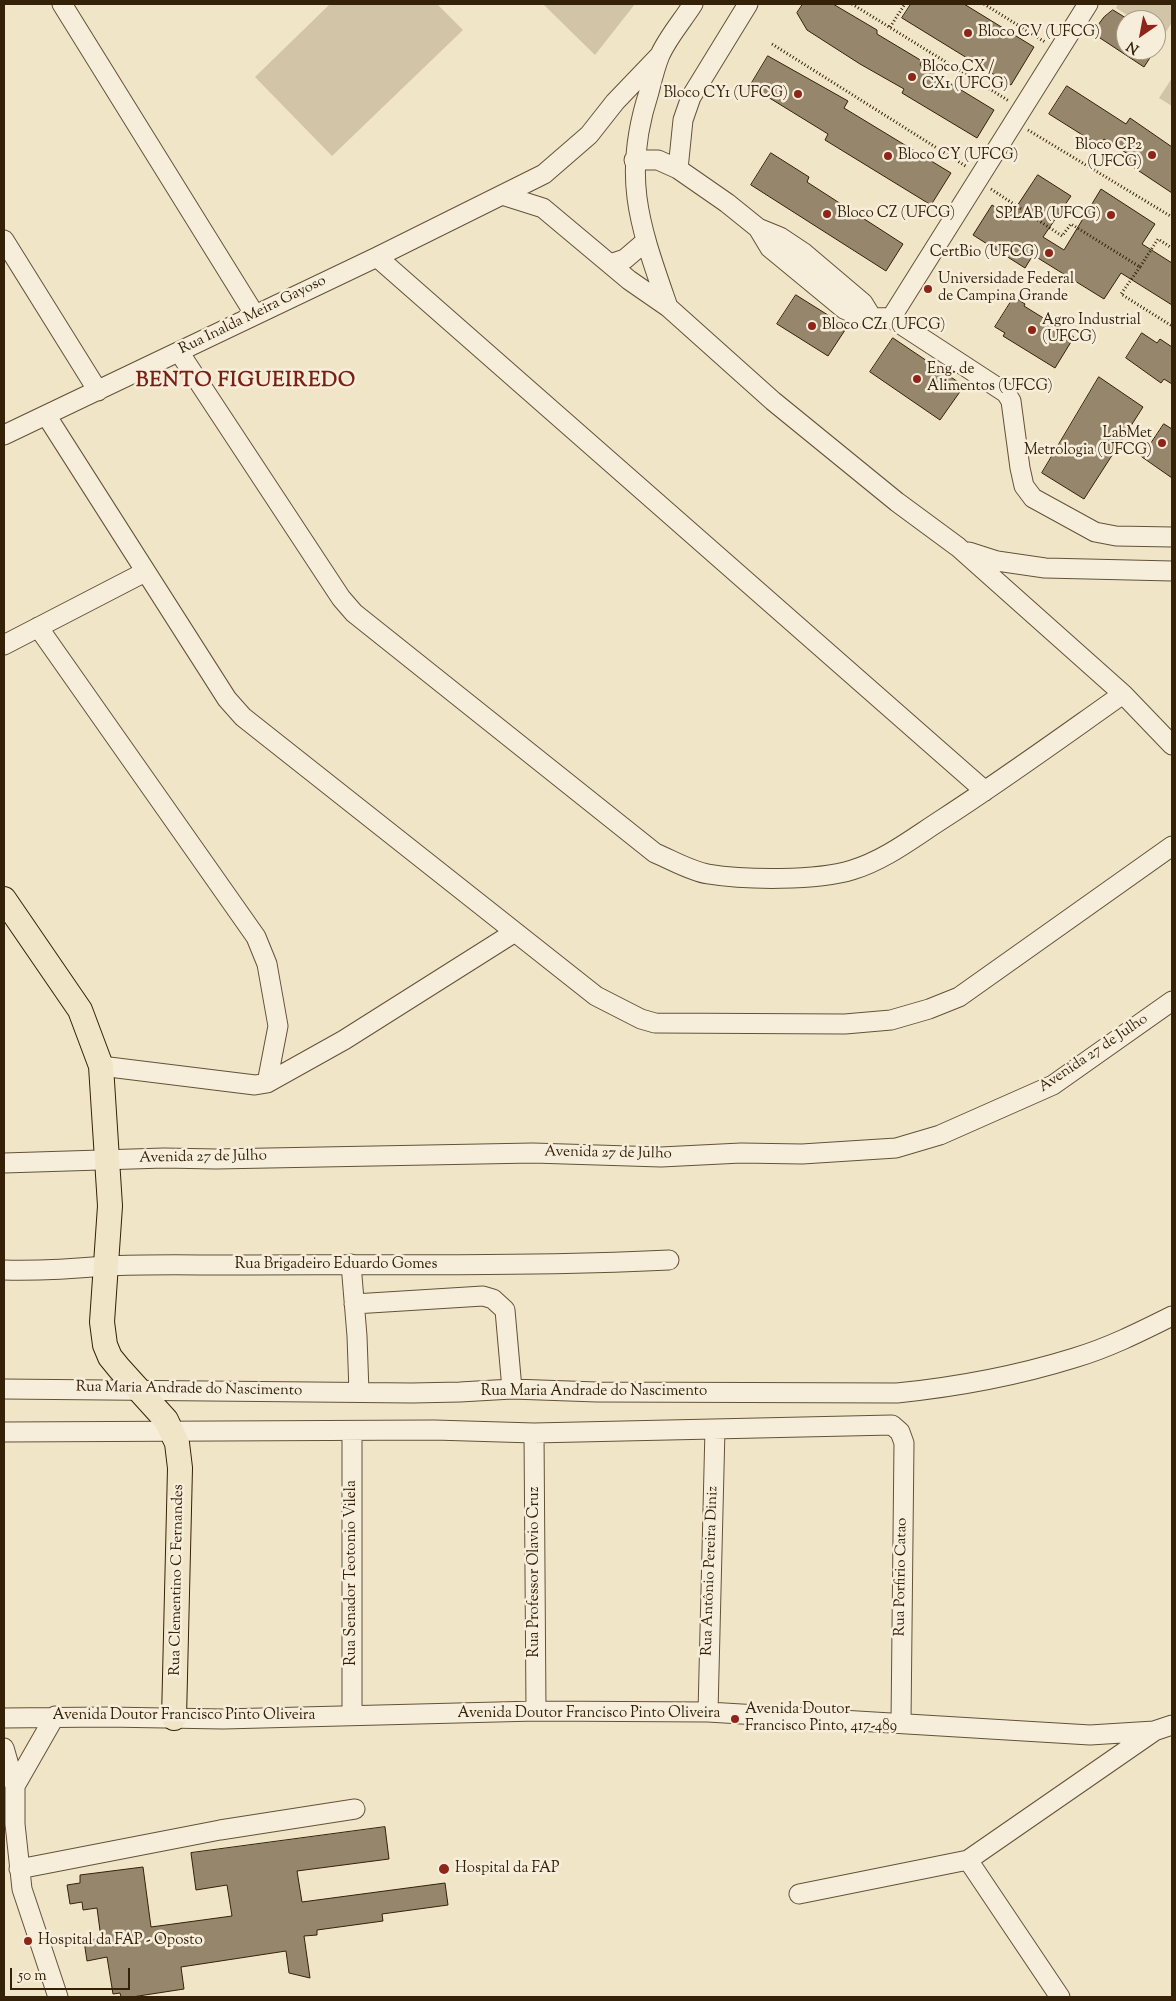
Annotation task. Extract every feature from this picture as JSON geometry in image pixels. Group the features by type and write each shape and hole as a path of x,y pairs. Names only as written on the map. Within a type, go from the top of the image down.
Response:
{"main road":[{"path":"4,899 80,1010 101,1066 110,1206 102,1322 105,1345 110,1357 145,1397 172,1433"},
{"name":"Rua Clementino C Fernandes","path":"172,1433 180,1468 174,1718"}],"street":[{"path":"62,4 256,315"},
{"path":"668,307 642,229 634,183 634,160 640,118 660,55 693,4"},
{"path":"678,168 683,120 691,97 748,4"},
{"path":"891,318 1088,4"},
{"name":"Rua Inalda Meira Gayoso","path":"4,435 256,315 544,174 589,135 615,102 660,55"},
{"path":"615,102 626,104 635,110 640,118"},
{"path":"634,160 658,160 678,168 758,228 770,248 844,309 862,317 891,318 1006,393 1011,401 1024,486 1032,498 1095,532 1116,536 1172,537"},
{"path":"543,208 541,191 544,174"},
{"path":"502,195 543,208 610,264 668,307 773,402 897,502 958,547 1123,694 1172,745"},
{"path":"4,240 98,391"},
{"path":"610,264 625,259 646,241"},
{"path":"378,256 985,791"},
{"path":"178,352 341,598 354,613 655,853 707,874 784,878 829,875 852,870 888,854 985,791 1123,694"},
{"path":"46,415 227,699 243,717 596,996 641,1019 655,1023 845,1024 891,1020 929,1010 959,997 1172,846"},
{"path":"958,547 977,556 1045,568 1172,571"},
{"path":"4,645 145,572"},
{"path":"38,627 256,937 267,964 278,1026 267,1083"},
{"path":"101,1066 255,1085 267,1083 344,1040 516,932"},
{"name":"Avenida 27 de Julho","path":"4,1163 533,1153 661,1157 740,1153 802,1154 896,1148 940,1135 1053,1085 1172,1001"},
{"name":"Rua Brigadeiro Eduardo Gomes","path":"4,1270 51,1271 106,1266 603,1263 669,1260"},
{"path":"351,1264 357,1336 358,1392"},
{"path":"354,1304 483,1296 493,1299 505,1310 512,1388"},
{"name":"Rua Maria Andrade do Nascimento","path":"4,1388 145,1397 358,1392 460,1392 512,1388 597,1392 872,1394 924,1390 993,1379 1075,1358 1142,1331 1172,1316"},
{"name":"Rua Porfirio Catao","path":"715,1429 892,1425 900,1432 904,1443 901,1722"},
{"path":"4,1432 172,1433 434,1430 534,1433 715,1429"},
{"name":"Rua Antônio Pereira Diniz","path":"708,1712 715,1429"},
{"name":"Rua Senador Teotonio Vilela","path":"352,1431 352,1715"},
{"name":"Rua Professor Olavio Cruz","path":"534,1433 536,1711"},
{"name":"Avenida Doutor Francisco Pinto Oliveira","path":"4,1718 55,1716 223,1719 536,1711 708,1712 901,1722 1090,1735 1154,1731 1172,1725"},
{"path":"14,1786 55,1716"},
{"path":"799,1894 968,1860 1154,1731"},
{"path":"4,1748 14,1786 15,1824 22,1889 58,1997"},
{"path":"19,1868 220,1830 355,1808"},
{"path":"968,1860 1060,1997"}],"path":[{"path":"852,4 1011,102"},
{"path":"890,27 905,4"},
{"path":"984,4 1048,44"},
{"path":"772,44 968,167"},
{"path":"1032,121 1027,129 1172,216"},
{"path":"989,188 1062,236 1071,224 1140,267"},
{"path":"1172,247 1158,238 1122,294 1172,326"}],"shaded area":[{"path":"330,4 437,4 463,30 332,156 255,77"},
{"path":"543,4 635,4 595,55"},
{"path":"1118,4 1168,4 1172,6 1172,22 1166,32 1166,10 1119,10 1116,8"},
{"path":"1172,78 1172,106 1159,98"}],"building":[{"name":"Bloco CX / CX1 (UFCG)","path":"803,4 833,4 877,30 877,34 922,61 920,65 994,110 977,138 902,93 904,89 860,64 807,30 797,13"},
{"name":"Bloco CV (UFCG)","path":"911,4 964,4 1034,47 1011,85 902,18"},
{"path":"1113,10 1116,12 1116,49 1097,36 1098,25"},
{"path":"768,56 848,101 844,108 951,173 931,205 825,140 828,134 750,86"},
{"path":"1133,60 1149,60 1144,67"},
{"path":"1067,86 1126,124 1130,118 1172,147 1172,193 1127,163 1131,156 1104,139 1100,146 1049,114"},
{"name":"Bloco CZ (UFCG)","path":"771,153 809,177 807,182 903,244 886,271 751,185"},
{"path":"1038,175 1071,196 1043,237 1064,250 1101,189 1155,224 1142,244 1172,263 1172,305 1121,273 1104,299 1033,255 1025,268 973,235 992,205 1010,216"},
{"name":"Bloco CZ1 (UFCG)","path":"796,295 847,327 828,356 777,324"},
{"name":"Agro Industrial (UFCG)","path":"1014,297 1025,304 1024,306 1074,337 1055,368 1003,336 1005,333 995,327"},
{"path":"1142,333 1157,343 1160,339 1172,347 1172,384 1164,379 1161,383 1126,358"},
{"name":"Eng. de Alimentos (UFCG)","path":"893,338 964,386 940,420 870,372"},
{"path":"1099,377 1143,407 1084,499 1042,473"},
{"name":"LabMet Metrologia (UFCG)","path":"1164,424 1172,429 1172,478 1142,457"},
{"path":"385,1827 389,1859 297,1871 302,1902 445,1883 448,1905 382,1914 383,1921 317,1930 317,1935 304,1936 310,1978 289,1973 286,1951 181,1967 184,1989 121,1997 120,1993 113,1994 107,1957 87,1961 84,1941 101,1938 97,1908 83,1910 82,1902 70,1904 67,1885 80,1883 80,1875 143,1867 151,1927 232,1916 227,1885 196,1890 191,1853"}],"place":[{"name":"Bloco CV (UFCG)","path":"968,33"},
{"name":"Bloco CX / CX1 (UFCG)","path":"912,77"},
{"name":"Bloco CY1 (UFCG)","path":"798,94"},
{"name":"Bloco CP2 (UFCG)","path":"1152,155"},
{"name":"Bloco CY (UFCG)","path":"888,156"},
{"name":"Bloco CZ (UFCG)","path":"827,214"},
{"name":"SPLAB (UFCG)","path":"1111,215"},
{"name":"CertBio (UFCG)","path":"1049,253"},
{"name":"Universidade Federal de Campina Grande","path":"928,289"},
{"name":"Bloco CZ1 (UFCG)","path":"812,326"},
{"name":"Agro Industrial (UFCG)","path":"1032,330"},
{"name":"Eng. de Alimentos (UFCG)","path":"917,379"},
{"name":"LabMet Metrologia (UFCG)","path":"1162,443"},
{"name":"Avenida Doutor Francisco Pinto, 417-489","path":"735,1719"},
{"name":"Hospital da FAP","path":"444,1869"},
{"name":"Hospital da FAP - Oposto","path":"28,1941"}],"district":[{"name":"BENTO FIGUEIREDO","path":"246,383"}]}
